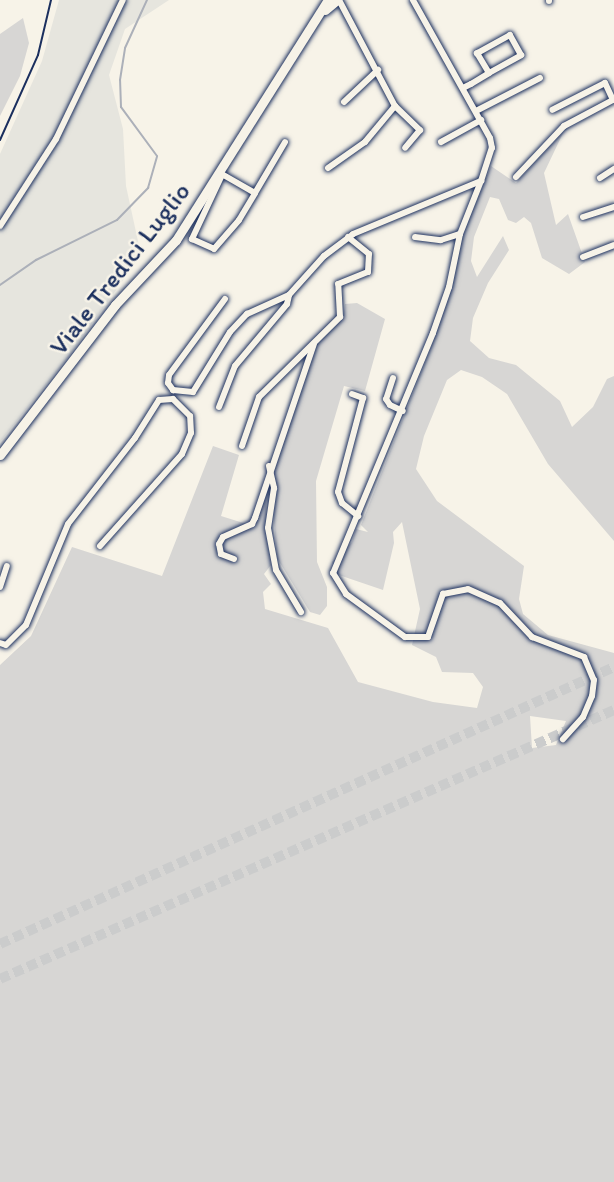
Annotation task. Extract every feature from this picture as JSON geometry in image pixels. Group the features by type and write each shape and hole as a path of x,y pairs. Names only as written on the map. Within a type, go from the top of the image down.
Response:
{"main road":[{"path":"323,12 328,0"},
{"path":"323,12 338,0"},
{"name":"Viale Tredici Luglio","path":"0,455 115,305 176,240 221,174 323,12"}],"street":[{"path":"0,226 56,139 123,0"},
{"path":"338,0 378,70 395,106 420,130 405,148"},
{"path":"413,0 481,120 492,148 460,234 449,287 403,411 334,566 334,580 360,607 396,632 414,640 428,637 443,594 468,589 500,603 532,637 584,657 594,680 592,696 583,717 563,739"},
{"path":"463,88 521,55 510,35 477,53 489,73"},
{"path":"344,102 378,70"},
{"path":"476,111 540,78"},
{"path":"516,177 564,126 613,100 605,82 552,110"},
{"path":"328,168 365,142 395,106"},
{"path":"441,142 481,120"},
{"path":"221,174 255,193 285,141"},
{"path":"600,178 614,169"},
{"name":"Viale Tredici Luglio","path":"221,174 192,239 214,249 239,220 255,193"},
{"path":"173,390 193,392 231,332 247,314 289,295 324,256 348,237 387,217 481,181"},
{"path":"583,218 614,207"},
{"path":"415,237 441,240 460,234"},
{"path":"242,446 259,397 340,317 338,284 368,272 371,264 362,245 348,237"},
{"path":"583,257 614,245"},
{"path":"219,407 235,366 287,304 289,295"},
{"path":"100,546 182,454 191,433 190,416 173,399 173,390 168,383 169,375 225,299"},
{"path":"234,559 221,554 219,544 223,537 252,524 269,466 315,342"},
{"path":"393,378 387,399 390,405 403,411"},
{"path":"352,394 363,398 338,492 342,502 358,516"},
{"path":"0,643 6,645 26,625 68,524 135,438 159,400 173,399"},
{"path":"269,466 274,488 268,528 276,570 301,612"},
{"path":"0,587 7,567"}],"shaded area":[{"path":"59,0 169,0 125,29 109,75 123,129 126,186 141,255 69,356 0,442 0,154 42,61"},
{"path":"23,18 29,43 20,76 0,116 0,34"},
{"path":"564,131 544,173 556,225 568,214 585,262 569,274 542,258 531,223 524,217 516,223 508,220 499,199 490,197 474,237 471,261 477,277 503,236 509,250 488,283 473,318 470,341 489,358 516,365 560,401 572,427 593,407 607,379 614,376 614,541 548,464 507,394 482,377 461,370 447,380 424,436 416,469 437,501 524,566 519,599 523,614 548,635 614,653 614,1182 0,1182 0,665 31,636 72,547 162,576 213,446 239,455 221,516 253,526 265,494 271,565 264,574 271,584 263,592 265,609 328,628 358,682 433,702 477,708 483,687 473,673 442,672 436,657 412,645 420,609 402,522 393,532 394,543 383,590 336,574 332,562 352,542 356,529 368,532 361,525 430,350 452,286 462,237 491,166 516,183","holes":["530,716 566,721 556,745 532,748"]},
{"path":"357,303 385,319 365,391 344,386 316,481 317,562 327,587 327,606 320,615 310,612 277,558 271,485 274,463 313,346 343,319 345,304"}],"waterway":[{"path":"0,285 36,260 117,220 148,188 157,156 121,107 120,80 125,48 147,0"}],"tunnel":[{"path":"0,944 614,667"},
{"path":"0,979 614,710"}],"railway":[{"path":"0,140 38,55 51,0"}]}
